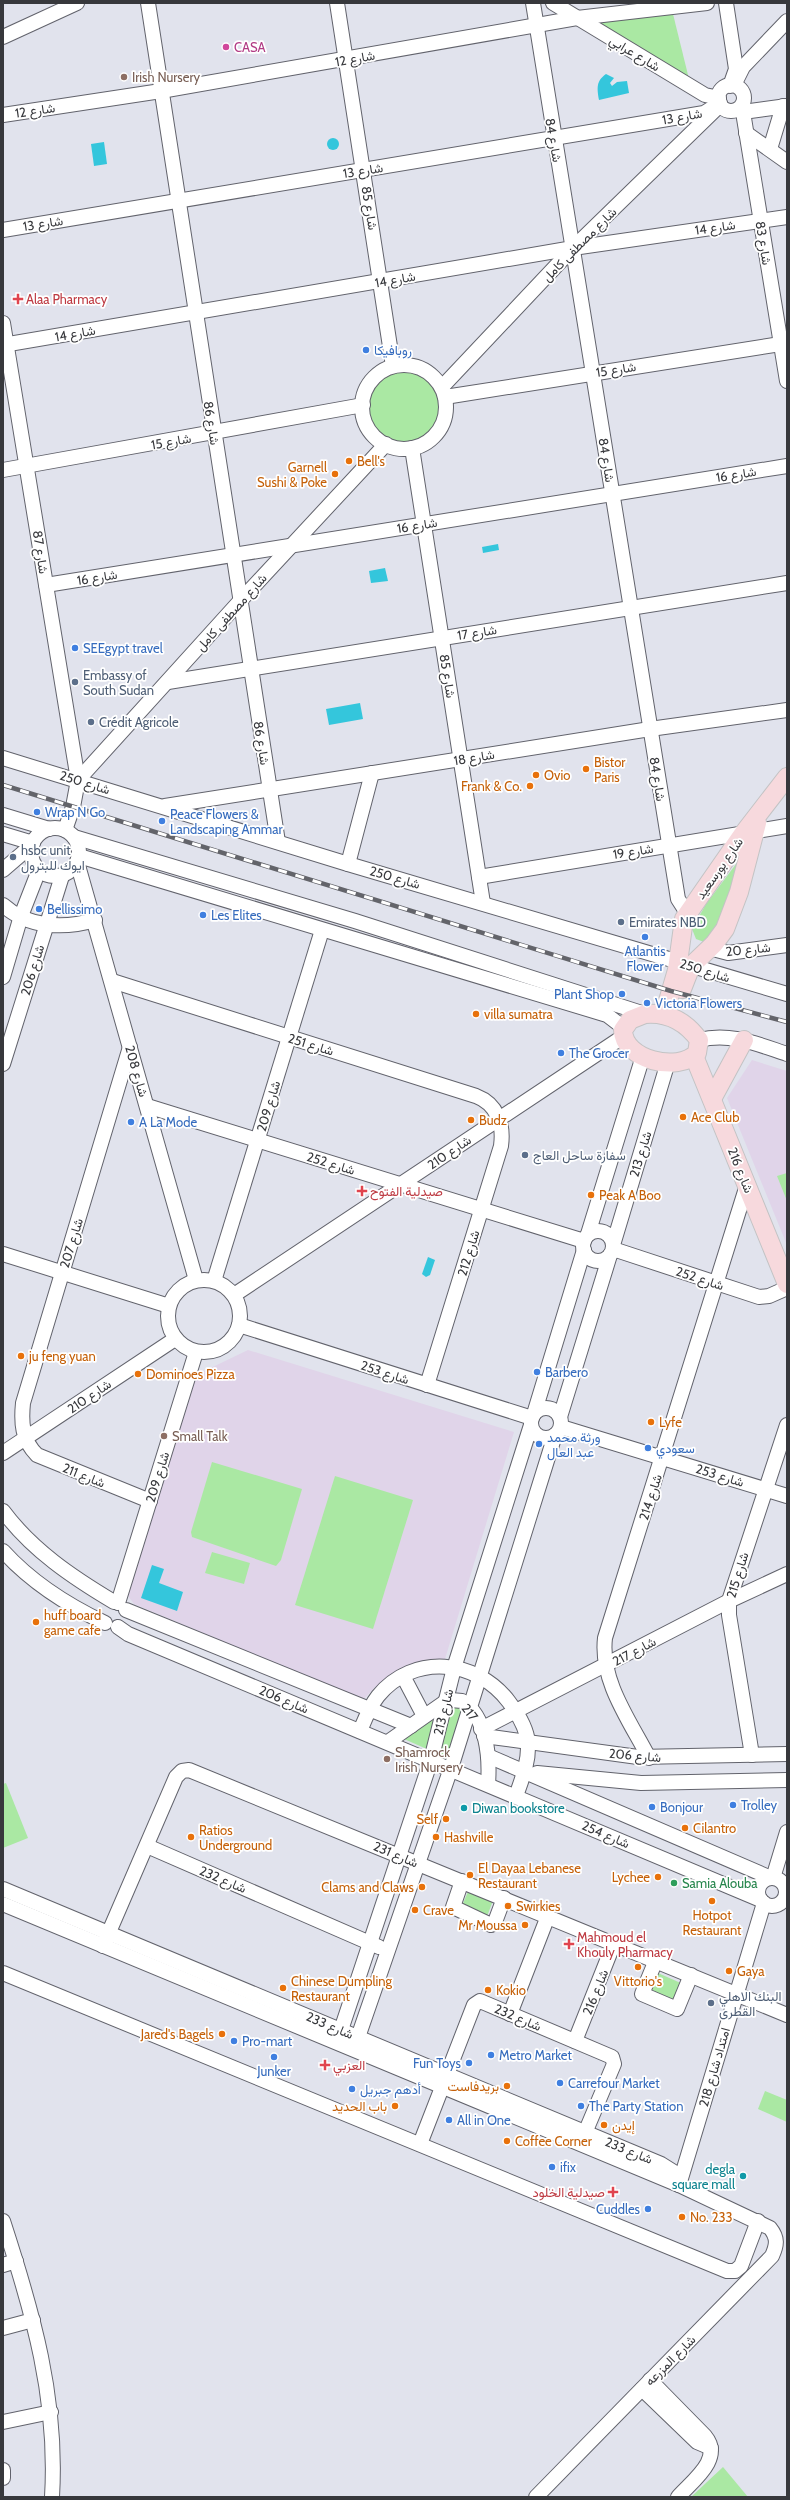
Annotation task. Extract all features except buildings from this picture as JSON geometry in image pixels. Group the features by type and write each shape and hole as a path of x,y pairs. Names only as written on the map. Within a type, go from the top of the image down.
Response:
{"main road":[{"name":"شارع بورسعيد","path":"669,1017 684,964 681,932 688,913 787,777"},
{"name":"شارع بورسعيد","path":"684,964 709,948 724,928 732,911 752,827"},
{"path":"645,1014 669,1017 689,1028 696,1048 668,1062 643,1056 632,1048 624,1032 630,1020 645,1014"},
{"path":"712,1100 744,1040"},
{"name":"شارع 216","path":"696,1048 712,1100 787,1284"}],"street":[{"path":"3,37 77,3"},
{"name":"شارع 86","path":"148,3 213,434 278,842"},
{"name":"شارع 85","path":"337,3 364,169 393,366"},
{"name":"شارع 84","path":"533,3 553,138 594,373 612,494 678,900 688,913"},
{"name":"شارع عرابي","path":"552,3 705,95 720,102"},
{"name":"شارع 12","path":"3,115 161,91 346,60 536,27 577,18 707,3"},
{"path":"726,3 736,69 732,86"},
{"path":"732,86 744,67 787,21"},
{"path":"743,109 744,99 742,92 732,86 723,88 720,102 731,111 785,106 770,150"},
{"name":"شارع 13","path":"3,230 704,112 720,102"},
{"name":"شارع مصطفى كامل","path":"443,392 573,248 720,102"},
{"name":"شارع 83","path":"743,109 761,220 784,343 787,381"},
{"path":"746,133 787,162"},
{"name":"شارع 14","path":"5,344 573,248 787,217"},
{"name":"شارع 87","path":"3,323 5,344 78,780"},
{"name":"شارع 15","path":"443,392 594,373 784,343"},
{"path":"393,366 416,366 435,378 443,392 446,412 441,426 432,438 412,448 399,448 386,444 368,428 363,405 367,388 382,372 393,366"},
{"name":"شارع 15","path":"3,470 213,434 363,405"},
{"name":"شارع مصطفى كامل","path":"78,780 240,601 294,545 386,444"},
{"name":"شارع 85","path":"412,448 483,903"},
{"name":"شارع 16","path":"46,585 787,466"},
{"name":"شارع 17","path":"168,682 787,583"},
{"name":"شارع 18","path":"162,806 650,729 787,710"},
{"name":"شارع 250","path":"3,758 348,864 787,994"},
{"path":"348,864 372,773"},
{"path":"32,844 31,856 39,870 50,876 62,876 74,868 78,859 79,848 70,834 78,780"},
{"path":"3,816 70,834 355,921 645,1014"},
{"name":"شارع 19","path":"479,877 669,845 752,827 787,826"},
{"path":"3,870 32,844 42,832 49,829"},
{"path":"3,834 32,844"},
{"path":"78,859 607,1015 624,1032"},
{"name":"شارع 208","path":"78,859 196,1280"},
{"name":"شارع 206","path":"3,977 21,916 39,870"},
{"name":"شارع 206","path":"3,1064 62,876"},
{"path":"3,905 21,916 46,925 79,924 95,920"},
{"name":"شارع 209","path":"214,1281 322,930"},
{"name":"شارع 20","path":"709,948 728,953 787,945"},
{"name":"شارع 251","path":"112,981 476,1096 491,1104 499,1119"},
{"name":"شارع 210","path":"234,1295 499,1119 624,1032"},
{"path":"696,1048 722,1036 744,1040 787,1054"},
{"name":"شارع 207","path":"25,1439 22,1427 22,1403 130,1047"},
{"name":"شارع 213","path":"339,2036 432,1760 454,1668 643,1056"},
{"name":"شارع 213","path":"356,2044 417,1863 451,1768 559,1426 668,1062"},
{"name":"شارع 252","path":"147,1106 585,1242"},
{"name":"شارع 212","path":"427,1385 501,1146 502,1128 499,1119"},
{"name":"شارع 214","path":"649,1758 608,1676 605,1666 604,1647 607,1629 663,1458 747,1185"},
{"path":"597,1231 606,1233 612,1250 602,1260 593,1260 585,1242 597,1231"},
{"name":"شارع 252","path":"612,1250 759,1297 769,1296 787,1288"},
{"path":"3,1254 169,1306"},
{"path":"196,1280 214,1281 225,1286 234,1295 240,1309 239,1325 230,1341 223,1347 205,1353 196,1352 185,1347 175,1339 168,1323 169,1306 175,1294 184,1286 196,1280"},
{"name":"شارع 253","path":"239,1325 532,1419"},
{"name":"شارع 210","path":"3,1454 175,1339"},
{"name":"شارع 209","path":"119,1605 196,1352"},
{"path":"548,1408 556,1411 559,1426 548,1438 540,1437 534,1432 532,1419 540,1409 548,1408"},
{"name":"شارع 215","path":"752,1755 728,1615 729,1601 787,1425"},
{"name":"شارع 253","path":"559,1426 787,1496"},
{"name":"شارع 211","path":"25,1439 30,1448 46,1460 150,1501"},
{"name":"شارع 206","path":"3,1511 29,1541 55,1564 119,1605 411,1726"},
{"name":"شارع 206","path":"3,1551 35,1582 57,1598 128,1634 451,1768"},
{"name":"شارع 217","path":"483,1733 516,1712 729,1601 787,1574"},
{"path":"119,1605 125,1622 112,1625 103,1610 119,1605"},
{"path":"360,1731 369,1709 390,1684 403,1676 431,1667 466,1669 480,1675 494,1686 516,1712 528,1742 525,1772 516,1796"},
{"path":"403,1676 424,1716"},
{"name":"217","path":"388,1742 446,1702 457,1699 462,1701 470,1708 483,1733 488,1756 488,1784"},
{"name":"شارع 206","path":"483,1733 528,1742 649,1758 787,1754"},
{"name":"شارع 254","path":"488,1756 779,1881"},
{"name":"شارع 254","path":"451,1768 772,1904"},
{"name":"شارع 231","path":"106,1939 176,1777 182,1771 189,1770 656,1960 787,2015"},
{"name":"شارع 206","path":"525,1772 641,1783 787,1780"},
{"path":"779,1881 764,1880 759,1886 758,1893 772,1904 785,1896 779,1881 787,1832"},
{"name":"شارع 232","path":"146,1846 388,1950"},
{"path":"462,1881 453,1908 491,1925 495,1922 504,1898"},
{"name":"شارع 233","path":"3,1889 106,1939 356,2044 583,2138 673,2169 677,2174 679,2185"},
{"name":"شارع 233","path":"3,1904 106,1939"},
{"name":"امتداد شارع 218","path":"679,2185 736,1993 772,1904"},
{"path":"510,2014 548,1916"},
{"name":"شارع 216","path":"575,2041 614,1943"},
{"path":"656,1960 642,1994 677,2009 691,1975"},
{"path":"3,1972 727,2271 735,2271 741,2266 758,2222 679,2185"},
{"name":"شارع 232","path":"420,2144 475,2004 482,2002 610,2055 614,2061 583,2138"},
{"path":"3,2221 10,2263 33,2320 41,2351 51,2412 53,2460 52,2497"},
{"name":"شارع المزرعه","path":"536,2497 772,2256 777,2245 776,2235 770,2228 758,2222"},
{"path":"3,2328 33,2320"},
{"path":"646,2384 706,2436 711,2448 708,2465 678,2497"},
{"path":"3,2422 51,2412"},
{"path":"3,2470 3,2478"}],"shaded area":[{"path":"752,1060 787,1071 787,1245 727,1098"},
{"path":"248,1350 514,1432 445,1659 427,1660 403,1668 375,1687 363,1700 134,1604 128,1596 194,1376"}],"green space":[{"path":"673,14 689,79 594,22"},
{"path":"406,369 421,372 433,380 441,392 444,407 441,422 433,434 421,442 406,445 391,442 379,434 371,422 368,407 371,392 379,380 391,372"},
{"path":"742,856 726,917 704,942 696,939 692,929 706,904"},
{"path":"787,1173 787,1201 777,1176"},
{"path":"212,1462 302,1489 281,1560 276,1566 192,1537 191,1532"},
{"path":"335,1476 413,1500 373,1629 295,1605"},
{"path":"212,1552 250,1563 244,1584 205,1573"},
{"path":"449,1704 463,1705 449,1763 435,1758"},
{"path":"442,1708 429,1750 404,1739"},
{"path":"6,1783 28,1838 3,1848 3,1784"},
{"path":"470,1887 494,1898 486,1919 461,1908"},
{"path":"658,1973 683,1984 674,2005 649,1995"},
{"path":"765,2091 787,2100 787,2122 758,2109"},
{"path":"723,2467 748,2497 691,2497"}],"water":[{"path":"606,74 614,78 610,83 612,86 617,82 627,81 629,93 599,100 598,85 600,79"},
{"path":"331,138 335,138 339,144 335,150 331,150 327,146 327,142"},
{"path":"104,142 107,164 94,166 91,144"},
{"path":"498,544 499,550 483,553 482,547"},
{"path":"385,568 388,581 371,583 369,571"},
{"path":"360,703 363,719 329,725 326,709"},
{"path":"428,1257 435,1260 430,1275 426,1277 422,1274"},
{"path":"152,1565 164,1569 159,1583 183,1592 177,1611 141,1598"}],"railway":[{"path":"3,785 671,991 787,1022"}],"place":[{"name":"CASA","path":"226,47"},
{"name":"Irish Nursery","path":"124,77"},
{"name":"Alaa Pharmacy","path":"18,299"},
{"name":"روبافيكا","path":"366,350"},
{"name":"Bell's","path":"349,461"},
{"name":"Garnell Sushi & Poke","path":"335,474"},
{"name":"SEEgypt travel","path":"75,648"},
{"name":"Embassy of South Sudan","path":"75,682"},
{"name":"Crédit Agricole","path":"91,722"},
{"name":"Bistor Paris","path":"586,769"},
{"name":"Ovio","path":"536,775"},
{"name":"Frank & Co.","path":"530,786"},
{"name":"Wrap N Go","path":"37,812"},
{"name":"Peace Flowers & Landscaping Ammar","path":"162,821"},
{"name":"hsbc unit ايوك للبترول","path":"13,857"},
{"name":"Bellissimo","path":"39,909"},
{"name":"Les Elites","path":"203,915"},
{"name":"Emirates NBD","path":"621,922"},
{"name":"Atlantis Flower","path":"645,937"},
{"name":"Plant Shop","path":"622,994"},
{"name":"Victoria Flowers","path":"647,1003"},
{"name":"villa sumatra","path":"476,1014"},
{"name":"The Grocer","path":"561,1053"},
{"name":"Ace Club","path":"683,1117"},
{"name":"Budz","path":"471,1120"},
{"name":"A La Mode","path":"131,1122"},
{"name":"سفارة ساحل العاج","path":"525,1155"},
{"name":"صيدلية الفتوح","path":"362,1191"},
{"name":"Peak A Boo","path":"591,1195"},
{"name":"ju feng yuan","path":"21,1356"},
{"name":"Barbero","path":"537,1372"},
{"name":"Dominoes Pizza","path":"138,1374"},
{"name":"Lyfe","path":"651,1422"},
{"name":"Small Talk","path":"164,1436"},
{"name":"ورثة محمد عبد العال","path":"539,1444"},
{"name":"سعودي","path":"648,1448"},
{"name":"huff board game cafe","path":"36,1622"},
{"name":"Shamrock Irish Nursery","path":"387,1759"},
{"name":"Trolley","path":"733,1805"},
{"name":"Bonjour","path":"652,1807"},
{"name":"Diwan bookstore","path":"464,1808"},
{"name":"Self","path":"446,1819"},
{"name":"Cilantro","path":"685,1828"},
{"name":"Ratios Underground","path":"191,1837"},
{"name":"Hashville","path":"436,1837"},
{"name":"El Dayaa Lebanese Restaurant","path":"470,1875"},
{"name":"Lychee","path":"658,1877"},
{"name":"Samia Alouba","path":"674,1883"},
{"name":"Clams and Claws","path":"422,1887"},
{"name":"Hotpot Restaurant","path":"712,1901"},
{"name":"Swirkies","path":"508,1906"},
{"name":"Crave","path":"415,1910"},
{"name":"Mr Moussa","path":"525,1925"},
{"name":"Mahmoud el Khouly Pharmacy","path":"569,1944"},
{"name":"Vittorio's","path":"638,1967"},
{"name":"Gaya","path":"729,1971"},
{"name":"Chinese Dumpling Restaurant","path":"283,1988"},
{"name":"Kokio","path":"488,1990"},
{"name":"البنك الاهلي القطرى","path":"711,2003"},
{"name":"Jared's Bagels","path":"222,2034"},
{"name":"Pro-mart","path":"234,2041"},
{"name":"Metro Market","path":"491,2055"},
{"name":"Junker","path":"274,2057"},
{"name":"Fun Toys","path":"469,2063"},
{"name":"العزبي","path":"325,2065"},
{"name":"Carrefour Market","path":"560,2083"},
{"name":"بريدفاست","path":"507,2086"},
{"name":"أدهم جبريل","path":"352,2089"},
{"name":"باب الحديد","path":"395,2106"},
{"name":"The Party Station","path":"581,2106"},
{"name":"All in One","path":"449,2120"},
{"name":"إيدن","path":"604,2125"},
{"name":"Coffee Corner","path":"507,2141"},
{"name":"ifix","path":"552,2167"},
{"name":"degla square mall","path":"743,2176"},
{"name":"صيدلية الخلود","path":"613,2192"},
{"name":"Cuddles","path":"648,2209"},
{"name":"No. 233","path":"682,2217"}]}
